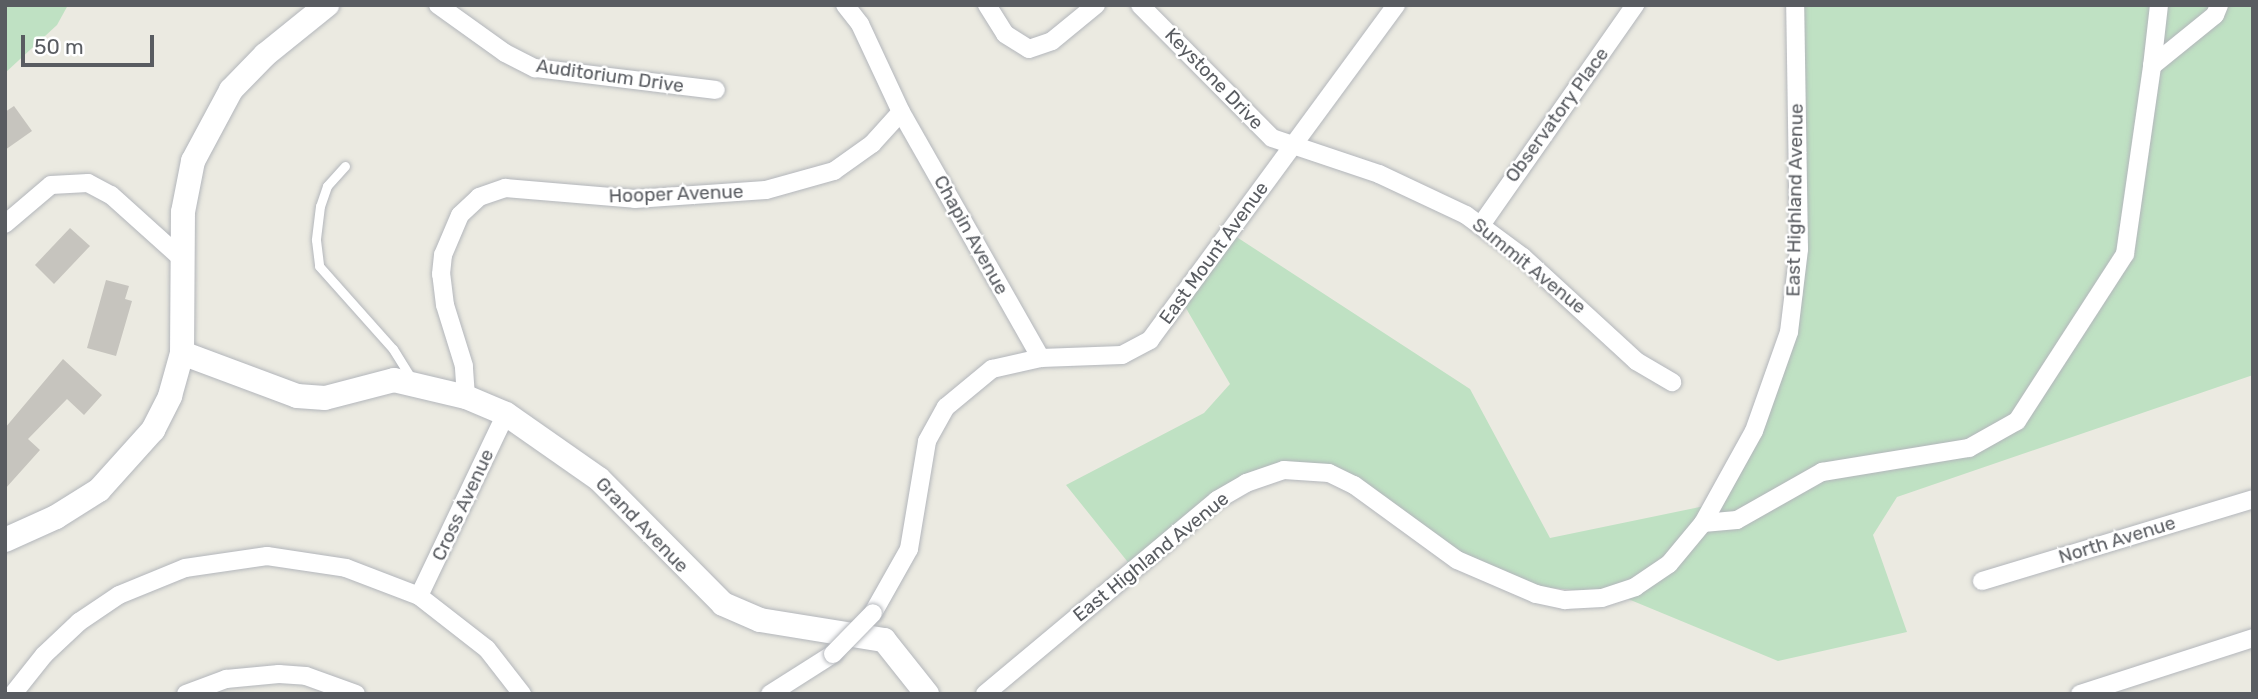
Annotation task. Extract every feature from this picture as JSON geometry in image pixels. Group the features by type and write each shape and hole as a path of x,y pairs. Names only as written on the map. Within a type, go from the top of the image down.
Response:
{"street":[{"path":"5,540 80,504 128,462 163,413 182,353 181,258 187,186 217,112 256,64 327,5"},
{"name":"Auditorium Drive","path":"438,5 505,53 535,68 716,90"},
{"path":"845,5 860,24 901,112"},
{"path":"987,5 1005,34 1029,48 1052,41 1096,5"},
{"name":"Keystone Drive","path":"1140,5 1272,138 1292,147"},
{"name":"East Mount Avenue","path":"770,694 833,654 873,613 909,549 925,452 938,418 978,376 1006,364 1041,358 1122,355 1150,340 1396,5"},
{"name":"Observatory Place","path":"1481,225 1635,5"},
{"name":"East Highland Avenue","path":"985,694 1217,500 1246,482 1284,470 1328,474 1360,489 1457,560 1507,584 1564,600 1602,598 1635,587 1669,564 1703,523 1754,431 1794,308 1799,237 1795,5"},
{"path":"1703,523 1737,520 1822,472 1969,448 2017,421 2124,254 2159,5"},
{"path":"2152,66 2210,19 2219,5"},
{"name":"Chapin Avenue","path":"901,112 1041,358"},
{"name":"Hooper Avenue","path":"466,397 464,366 445,305 441,274 450,234 460,215 479,197 522,187 635,199 731,194 800,184 859,156 901,112"},
{"name":"Summit Avenue","path":"1292,147 1378,174 1481,225 1573,300 1636,361 1672,382"},
{"path":"5,224 51,185 88,183 111,195 181,258"},
{"name":"Grand Avenue","path":"182,353 297,396 325,398 394,380 466,397 506,414 599,479 723,604 760,620 884,640 927,694"},
{"name":"Cross Avenue","path":"419,596 506,414"},
{"name":"North Avenue","path":"1982,581 2253,499"},
{"path":"13,694 44,655 100,606 185,568 223,559 301,559 346,568 419,596 487,649 522,694"},
{"path":"2081,694 2108,689 2253,638"},
{"path":"186,694 226,679 279,674 306,676 356,694"}],"lane":[{"path":"345,166 327,186 320,206 316,240 319,266 393,349 415,384"}],"green space":[{"path":"5,5 68,5 57,25 5,73"},
{"path":"1790,5 2253,5 2253,375 1897,497 1873,535 1907,632 1778,661 1616,594 1509,584 1311,471 1234,485 1131,566 1066,485 1204,413 1230,384 1183,303 1232,234 1470,389 1550,538 1724,502 1793,305"}],"building":[{"path":"14,106 32,131 5,150 5,112"},
{"path":"70,228 90,246 54,284 35,265"},
{"path":"106,280 129,286 125,299 132,301 116,356 87,348"},
{"path":"63,359 102,395 84,415 67,399 28,439 40,450 5,489 5,428"}]}
